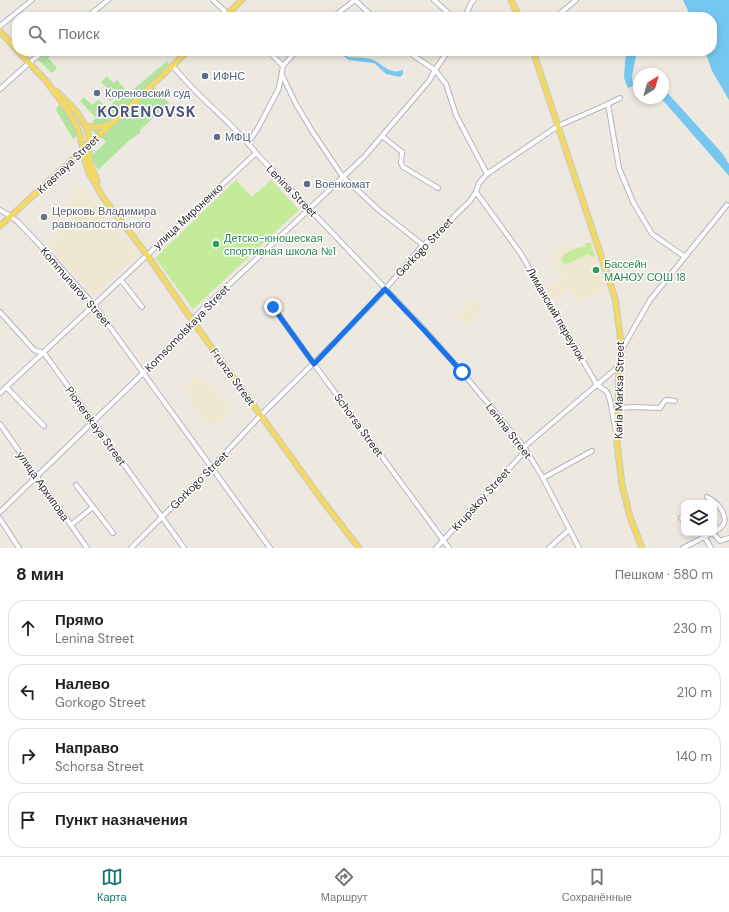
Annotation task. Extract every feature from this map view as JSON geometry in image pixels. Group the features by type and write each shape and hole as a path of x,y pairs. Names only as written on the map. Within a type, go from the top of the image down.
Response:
{"main road":[{"path":"231,12 242,0"},
{"path":"511,0 517,12"},
{"name":"Frunze Street","path":"0,31 12,45"},
{"name":"Frunze Street","path":"22,56 72,107 86,126 89,136 89,160 97,182 108,204"},
{"name":"Krasnaya Street","path":"0,226 183,56"},
{"name":"Karla Marksa Street","path":"536,56 615,298 622,350 619,366 617,443 622,485 630,517 642,548"},
{"name":"Frunze Street","path":"46,81 76,124 80,134 89,173 102,196 147,255 194,323 322,500 359,548"},
{"path":"86,126 98,127 110,125"}],"street":[{"path":"17,12 32,0"},
{"path":"93,12 108,0"},
{"path":"213,0 224,12"},
{"path":"339,12 355,0 368,12"},
{"path":"434,0 447,12"},
{"path":"467,12 474,0"},
{"path":"562,12 576,0"},
{"path":"0,26 12,16"},
{"path":"0,88 38,56"},
{"path":"273,56 283,66"},
{"path":"248,143 258,128 279,88 283,66 292,56"},
{"path":"414,56 435,70 446,84 456,115 487,174"},
{"name":"Komsomolskaya Street","path":"0,512 194,323 196,316 202,310 364,157 429,82 445,56"},
{"name":"Lenina Street","path":"172,66 248,143 462,372 525,448 579,548"},
{"path":"282,75 296,104 312,131 343,177 380,211 423,245"},
{"name":"Gorkogo Street","path":"131,548 212,467 261,415 314,364 385,289 423,245 470,201 476,192 479,183 487,174 558,126 620,98"},
{"path":"608,104 619,168 633,202 652,234 685,257"},
{"path":"382,136 402,152 401,163 403,167 438,188"},
{"name":"улица Мироненко","path":"0,393 256,152"},
{"name":"Лиманский переулок","path":"476,192 521,254 597,385 606,391 610,400 617,443"},
{"path":"622,350 650,300 727,205"},
{"name":"Kommunarov Street","path":"0,210 18,222 94,305 270,548"},
{"path":"121,280 142,307"},
{"name":"Schorsa Street","path":"275,301 273,307 449,548"},
{"name":"Pionerskaya Street","path":"0,312 34,350 44,353 184,548"},
{"name":"Krupskoy Street","path":"436,548 525,448 619,366"},
{"path":"6,387 44,426"},
{"path":"618,408 660,408 666,400 675,401"},
{"name":"улица Архипова","path":"0,424 87,548"},
{"path":"542,478 592,451"},
{"path":"76,485 113,533"},
{"path":"707,497 713,500"},
{"path":"717,503 725,517 725,521 717,530"},
{"path":"71,526 94,507"},
{"path":"0,519 19,548"},
{"path":"549,548 569,530"},
{"path":"683,548 704,536 710,548"},
{"path":"716,536 720,541 729,538"}],"shaded area":[{"path":"79,186 138,254 94,295 47,244 72,222 64,211 75,198 71,193"},
{"path":"592,241 607,289 577,302 569,289 551,300 545,290 563,278 552,258 559,254 555,246 560,244 561,246 563,245 566,250"},
{"path":"472,299 484,310 468,325 457,314"},
{"path":"195,376 205,385 209,382 229,407 224,419 225,420 221,423 218,420 211,426 190,405 190,394 184,387"}],"green space":[{"path":"43,56 50,56 48,58 57,68 52,73 38,60"},
{"path":"167,61 170,65 137,96 130,92"},
{"path":"107,76 113,83 117,80 125,89 111,101 104,94 109,90 101,82"},
{"path":"154,87 169,103 140,130 140,133 132,138 98,170 91,156 106,142 98,134 96,135 89,126 126,91 140,100"},
{"path":"84,97 92,105 98,100 106,107 95,117 80,101"},
{"path":"58,106 62,106 74,127 77,136 73,139 56,110"},
{"name":"Детско-юношеская спортивная школа №1","path":"236,180 252,197 271,180 299,210 193,309 155,258"},
{"path":"590,242 595,256 590,257 588,254 567,264 563,262 562,257 566,253 576,248 586,247 585,244"}],"water":[{"path":"683,0 729,0 729,100 712,71 707,56 717,56 717,12 689,12"},
{"path":"344,56 371,59 390,70 403,70 403,74 400,77 386,74 374,63 349,60"},
{"path":"626,56 636,56 632,76 633,86 628,88 624,78"},
{"path":"669,95 722,153 729,164 729,176 666,104 669,104"}],"place":[{"name":"ИФНС","path":"205,76"},
{"name":"Кореновский суд","path":"97,93"},
{"name":"МФЦ","path":"217,137"},
{"name":"Военкомат","path":"307,184"},
{"name":"Церковь Владимира равноапостольного","path":"44,217"},
{"name":"Детско-юношеская спортивная школа №1","path":"216,244"},
{"name":"Бассейн МАНОУ СОШ 18","path":"596,270"}],"district":[{"name":"KORENOVSK","path":"147,112"}],"route":[{"path":"273,307 314,364 385,289 462,372"}]}
